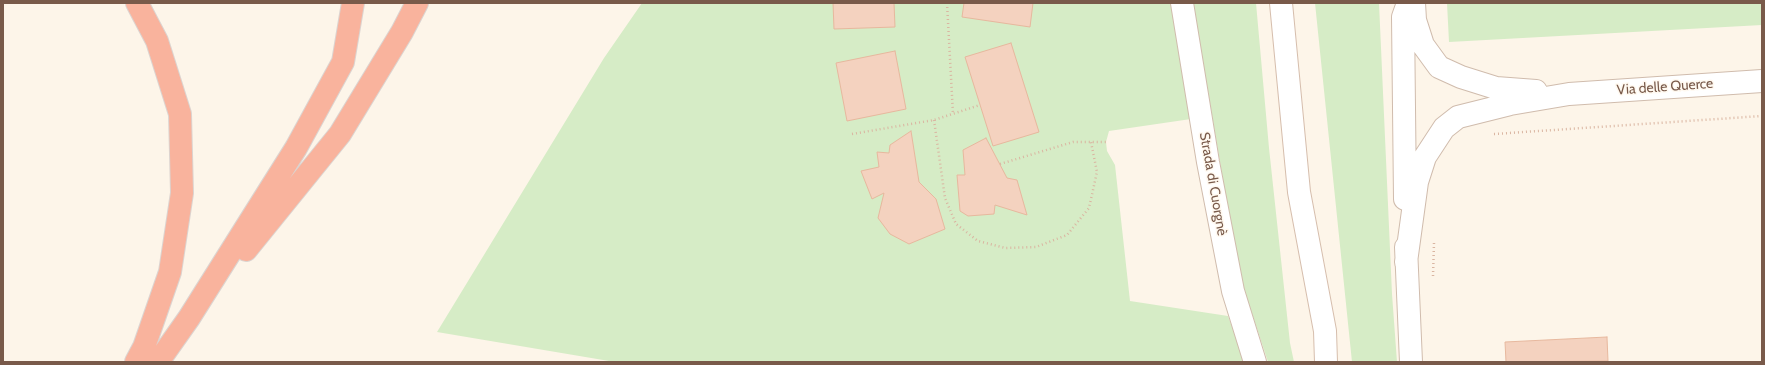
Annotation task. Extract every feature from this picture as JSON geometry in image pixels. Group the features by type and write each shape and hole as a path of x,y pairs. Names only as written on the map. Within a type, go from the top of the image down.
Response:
{"highway":[{"path":"136,362 144,347 170,272 182,193 180,114 157,41 137,3"},
{"path":"158,362 189,318 296,148 343,62 352,3"},
{"path":"189,318 340,134 402,32 417,3"}],"street":[{"name":"Strada di Cuorgnè","path":"1182,3 1208,162 1231,284 1242,324 1255,362"},
{"path":"1281,3 1299,192 1325,331 1326,362"},
{"path":"1408,3 1403,17 1406,262 1411,362"},
{"name":"Via delle Querce","path":"1414,3 1415,20 1423,45 1439,67 1461,77 1496,88 1569,94"},
{"name":"Via delle Querce","path":"1406,262 1416,182 1425,157 1444,128 1458,117 1510,104 1569,94 1762,81"},
{"path":"1325,331 1338,362"}],"path":[{"path":"947,3 953,114"},
{"path":"852,134 934,120 980,106"},
{"path":"1491,134 1762,116"},
{"path":"934,120 945,198 956,224 978,241 1005,248 1036,247 1067,235 1089,208 1097,172 1091,142"},
{"path":"1000,164 1073,142 1106,142"},
{"path":"1432,281 1435,236"}],"green space":[{"path":"642,3 1174,3 1191,119 1109,131 1106,142 1107,151 1115,165 1130,301 1228,316 1245,362 615,362 437,332 604,58"},
{"path":"1193,3 1256,3 1269,148 1290,343 1294,362 1268,362 1239,274"},
{"path":"1315,3 1379,3 1392,294 1397,362 1352,362"},
{"path":"1447,3 1762,3 1762,25 1449,42"}],"building":[{"path":"833,3 894,3 895,27 834,29"},
{"path":"964,3 1033,3 1030,27 962,17"},
{"path":"1011,43 1039,132 993,146 965,57"},
{"path":"895,51 906,109 847,121 836,63"},
{"path":"911,131 919,182 936,199 945,229 909,244 890,234 878,218 884,193 872,199 861,171 879,167 877,152 889,153 890,145"},
{"path":"986,138 1007,178 1017,180 1027,215 995,205 994,214 968,216 960,211 957,175 965,175 963,150"},
{"path":"1607,337 1608,361 1506,362 1505,342"}]}
